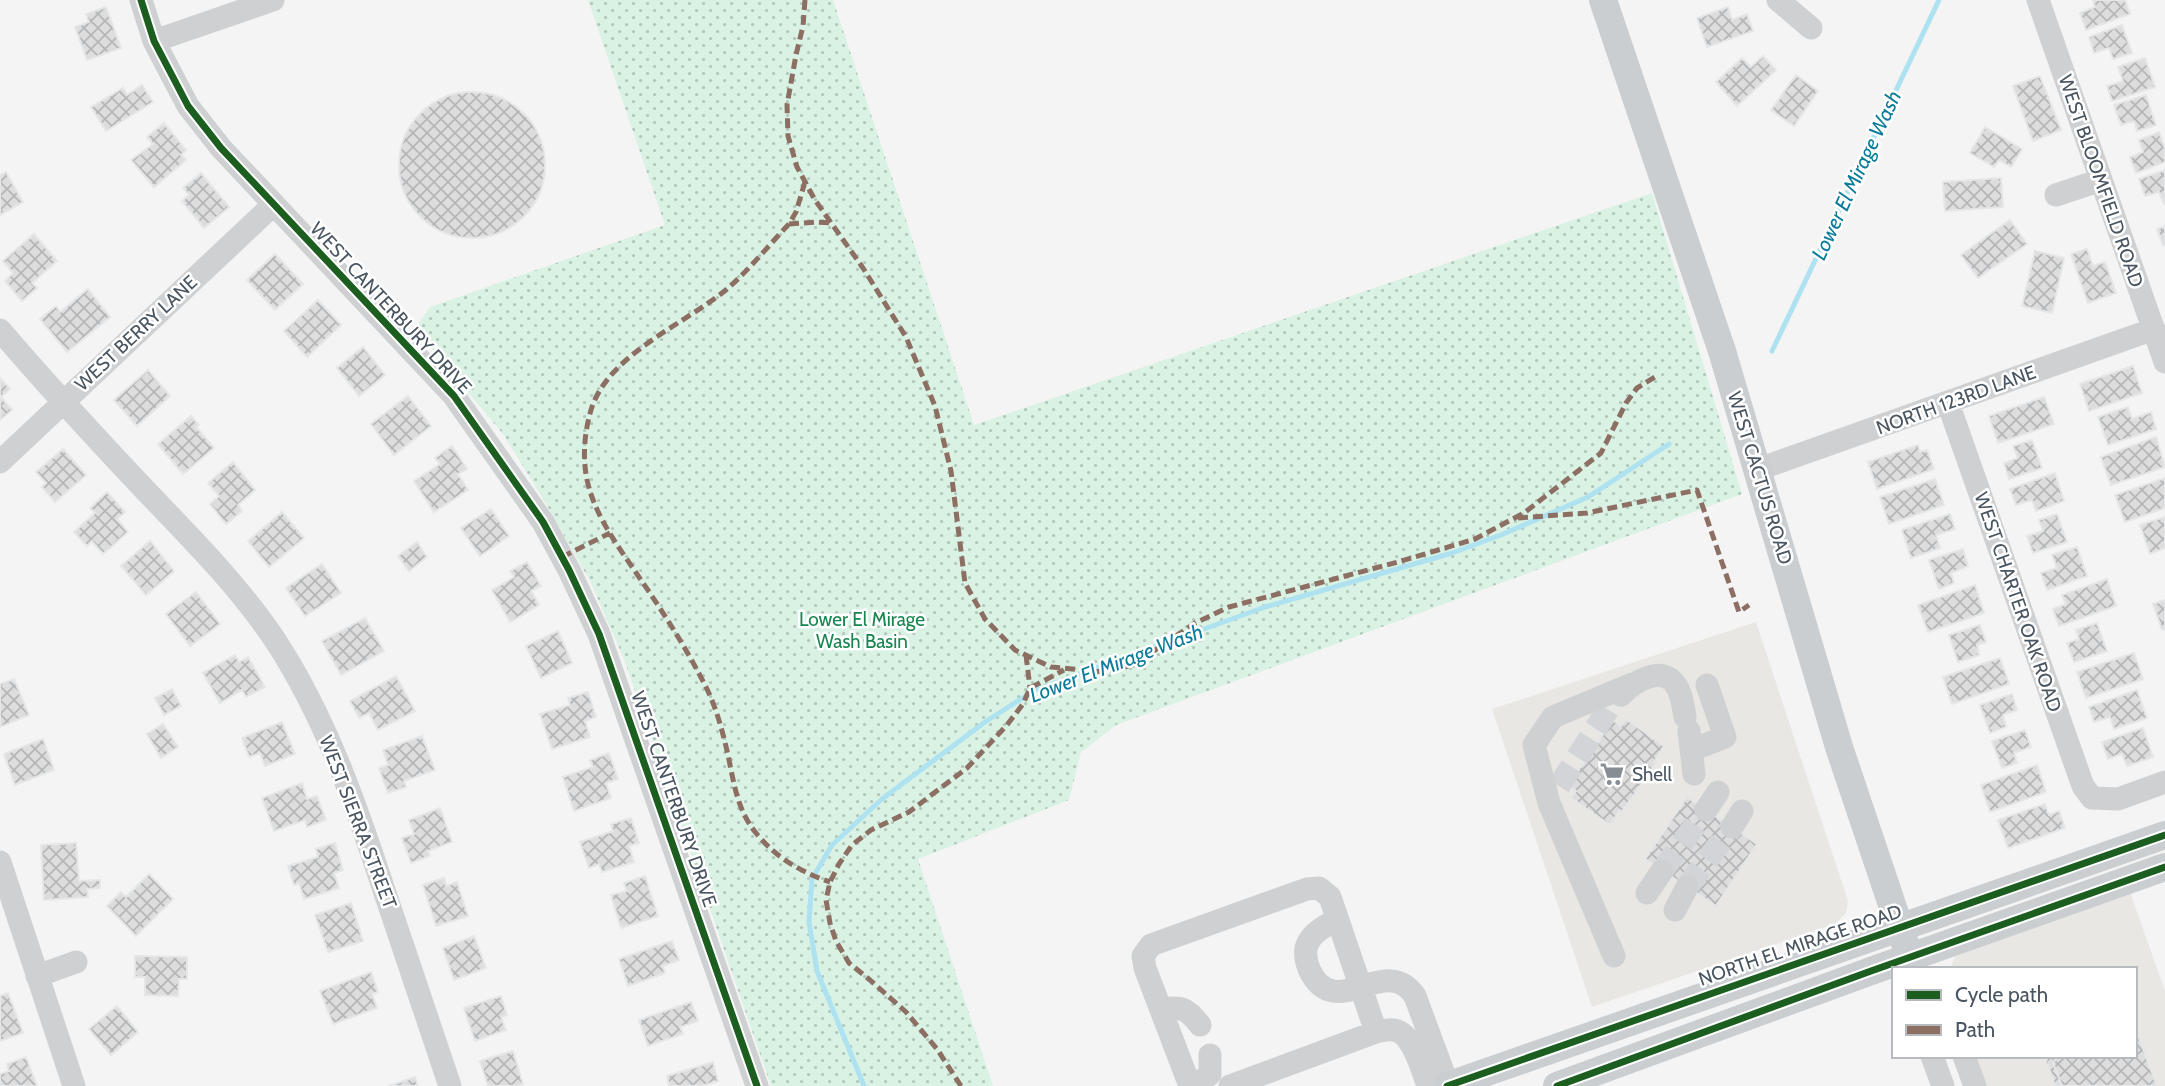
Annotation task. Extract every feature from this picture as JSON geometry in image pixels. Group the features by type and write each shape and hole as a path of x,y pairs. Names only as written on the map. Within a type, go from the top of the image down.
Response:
{"main road":[{"name":"WEST CACTUS ROAD","path":"1603,0 1728,369 1839,747 1915,965"},
{"name":"NORTH EL MIRAGE ROAD","path":"1447,1086 2165,835"},
{"path":"1915,965 2165,867"},
{"path":"1557,1086 1892,973"}],"street":[{"name":"WEST CANTERBURY DRIVE","path":"141,0 155,41 188,106 221,148 273,205 454,396 543,522 599,634 757,1086"},
{"path":"155,41 273,0"},
{"path":"1778,0 1811,29"},
{"name":"WEST BLOOMFIELD ROAD","path":"2038,0 2165,362"},
{"path":"2056,195 2101,180"},
{"name":"WEST BERRY LANE","path":"0,462 273,205"},
{"name":"NORTH 123RD LANE","path":"1759,469 2154,329"},
{"name":"WEST SIERRA STREET","path":"0,330 62,402 236,589 276,642 302,685 357,808 450,1086"},
{"name":"WEST CHARTER OAK ROAD","path":"1948,403 2082,786 2092,798 2118,799 2165,782"},
{"path":"1614,956 1534,745 1553,717 1657,674 1667,676 1675,683 1682,699 1694,774"},
{"path":"1609,708 1632,684"},
{"path":"1688,732 1725,737 1707,685"},
{"path":"0,862 74,1086"},
{"path":"1647,893 1662,871"},
{"path":"1675,910 1687,887"},
{"path":"1210,1055 1210,1074 1192,1086 1144,968 1143,956 1151,945 1307,889 1320,888 1329,897 1376,1032"},
{"path":"1337,920 1327,924 1308,941 1305,951 1309,968 1321,986 1331,991 1345,992 1383,980 1396,980 1409,988 1415,996 1447,1086"},
{"path":"37,976 76,962"},
{"path":"1161,1009 1179,1007 1192,1014 1200,1025"},
{"path":"1230,1086 1376,1032 1392,1030 1402,1033 1415,1052 1428,1086"},
{"path":"1933,1058 1942,1086"},
{"path":"1965,1058 1975,1086"}],"shaded area":[{"path":"1756,622 1848,901 1846,913 1835,924 1592,1007 1492,709"},
{"path":"2130,892 2165,991 2165,1086 1986,1086 1977,1058 2137,1058 2137,967 1951,967 1955,957"}],"green space":[{"name":"Lower El Mirage Wash Basin","path":"588,0 833,0 974,425 1652,193 1742,494 1116,725 1081,752 1069,800 918,859 993,1086 771,1086 624,659 590,581 503,434 415,329 430,307 665,225"}],"building":[{"path":"2093,0 2125,0 2130,14 2086,30 2080,13 2095,7"},
{"path":"106,7 121,48 87,60 75,27 89,22 86,14"},
{"path":"1728,7 1732,20 1747,14 1753,31 1707,47 1697,18"},
{"path":"2122,25 2132,53 2113,59 2109,48 2094,53 2089,37"},
{"path":"1763,56 1776,70 1737,106 1716,82 1742,58 1751,67"},
{"path":"2145,58 2155,87 2112,101 2107,86 2123,81 2118,67"},
{"path":"1796,75 1818,91 1794,126 1771,110"},
{"path":"2040,76 2061,130 2033,141 2013,86"},
{"path":"142,85 153,102 106,131 91,107 123,88 127,95"},
{"path":"472,92 500,97 524,113 540,137 545,165 540,193 524,217 500,233 472,238 444,233 420,217 404,193 399,165 404,137 420,113 444,97"},
{"path":"2146,95 2156,125 2137,131 2134,121 2121,125 2114,105"},
{"path":"164,123 186,150 181,155 186,160 154,187 131,160 153,144 147,137"},
{"path":"1985,127 2022,149 2011,167 1999,160 1994,167 1970,153"},
{"path":"2159,132 2165,149 2165,162 2136,173 2130,157 2143,152 2139,140"},
{"path":"2165,170 2164,204 2159,192 2145,196 2139,179"},
{"path":"6,172 23,202 0,215 0,175"},
{"path":"201,173 229,207 204,228 182,201 189,195 183,188"},
{"path":"2001,178 2003,207 1945,211 1943,182"},
{"path":"2010,220 2027,244 1978,278 1961,255"},
{"path":"2165,226 2165,245 2163,245 2157,229"},
{"path":"34,234 57,261 32,283 37,288 22,301 5,281 13,273 3,261"},
{"path":"2087,249 2093,266 2105,262 2116,293 2088,303 2071,254"},
{"path":"2035,251 2064,258 2052,313 2022,306"},
{"path":"275,254 303,284 275,310 247,280"},
{"path":"88,289 110,317 67,352 40,319 56,306 60,312"},
{"path":"318,300 341,325 307,357 284,331"},
{"path":"363,347 385,375 359,396 337,368"},
{"path":"2133,366 2142,393 2089,411 2080,384"},
{"path":"148,370 170,396 137,426 114,400"},
{"path":"0,378 10,389 1,397 12,410 0,420"},
{"path":"408,396 431,426 394,455 371,424"},
{"path":"2044,397 2054,424 1998,443 1989,416"},
{"path":"2128,407 2132,419 2151,412 2156,429 2108,445 2098,417"},
{"path":"191,416 199,425 196,427 214,448 183,474 158,444"},
{"path":"2156,437 2165,467 2111,485 2101,457"},
{"path":"2032,440 2042,468 2009,479 2004,463 2018,458 2013,446"},
{"path":"1918,445 1920,452 1927,450 1934,469 1877,489 1868,462"},
{"path":"452,446 467,469 458,474 468,490 434,512 414,481 440,464 435,458"},
{"path":"63,449 86,475 55,502 42,487 46,483 36,472"},
{"path":"233,462 255,490 238,505 242,511 226,524 210,504 219,496 208,483"},
{"path":"2055,473 2064,501 2036,511 2032,500 2016,505 2010,489"},
{"path":"2165,478 2165,508 2125,522 2115,495"},
{"path":"1935,479 1944,505 1889,524 1880,497"},
{"path":"107,492 125,512 117,519 128,532 103,554 92,541 87,546 74,532 95,513 90,508"},
{"path":"491,509 509,536 480,556 461,528"},
{"path":"282,512 304,538 269,567 248,541"},
{"path":"1950,514 1955,529 1936,535 1940,548 1911,558 1902,530"},
{"path":"2057,514 2067,542 2033,553 2027,536 2043,531 2039,520"},
{"path":"2165,517 2165,548 2150,554 2140,525"},
{"path":"150,541 174,571 146,595 121,566"},
{"path":"417,542 427,557 409,571 398,556"},
{"path":"2077,547 2087,576 2047,590 2041,573 2057,568 2052,555"},
{"path":"1963,549 1968,566 1951,573 1954,583 1939,589 1929,560"},
{"path":"527,562 541,586 531,591 539,605 510,622 492,590 514,577 510,571"},
{"path":"322,564 341,593 305,616 286,588"},
{"path":"2107,579 2116,606 2059,626 2053,609 2066,604 2062,595"},
{"path":"1975,585 1984,613 1928,632 1918,605"},
{"path":"196,592 220,624 190,646 166,614"},
{"path":"2165,600 2165,629 2162,630 2153,604"},
{"path":"365,618 384,651 341,675 322,641"},
{"path":"2097,623 2107,651 2074,662 2067,643 2079,639 2076,630"},
{"path":"1980,625 1986,642 1977,645 1979,655 1958,662 1949,635"},
{"path":"558,631 572,663 541,678 526,646"},
{"path":"2134,653 2143,679 2086,698 2077,672"},
{"path":"235,655 239,662 248,657 265,687 246,697 242,690 220,703 203,673"},
{"path":"2000,658 2009,684 1952,704 1943,677"},
{"path":"396,676 415,711 378,730 369,713 359,718 350,701"},
{"path":"14,679 29,715 0,727 0,684"},
{"path":"172,689 181,706 164,715 155,698"},
{"path":"2137,690 2147,718 2114,729 2110,717 2094,722 2089,707"},
{"path":"588,692 596,717 585,721 590,737 552,749 540,714 570,705 568,698"},
{"path":"2012,694 2017,710 2003,715 2006,727 1990,733 1980,705"},
{"name":"Shell","path":"1626,719 1664,746 1654,762 1656,763 1610,825 1571,798 1576,791 1568,785 1613,720 1621,726"},
{"path":"282,722 295,754 265,766 260,753 249,757 242,738"},
{"path":"163,724 178,747 161,758 147,734"},
{"path":"2143,728 2153,757 2127,766 2122,754 2108,759 2102,742"},
{"path":"2025,730 2031,747 2014,753 2017,763 2002,768 1992,741"},
{"path":"422,736 435,770 404,781 406,787 388,793 379,768 388,765 383,750"},
{"path":"43,739 54,770 15,785 4,754"},
{"path":"609,753 618,779 606,783 611,798 574,811 563,777 593,767 590,760"},
{"path":"2037,765 2046,792 1990,812 1981,785"},
{"path":"302,783 307,799 317,796 326,820 307,827 305,820 274,831 262,798"},
{"path":"1687,797 1757,844 1716,906 1645,859"},
{"path":"2045,804 2049,815 2059,811 2065,828 2008,848 1998,820"},
{"path":"440,808 452,842 428,851 430,856 411,863 402,838 414,834 409,820"},
{"path":"631,818 639,843 629,846 634,862 602,872 599,864 589,868 580,842 613,831 611,824"},
{"path":"76,843 79,881 100,880 100,888 87,889 88,897 44,900 41,845"},
{"path":"335,843 343,870 334,873 339,888 304,899 299,883 294,885 288,866 318,857 316,849"},
{"path":"149,874 173,899 136,936 107,906 121,892 126,897"},
{"path":"645,876 658,916 621,928 611,895 627,891 624,883"},
{"path":"444,878 446,886 457,882 468,916 436,926 423,885"},
{"path":"351,903 363,941 328,952 315,915"},
{"path":"474,936 486,968 454,980 443,948"},
{"path":"672,941 679,960 663,966 665,973 628,986 619,959"},
{"path":"135,956 187,957 187,979 179,979 178,996 145,995 145,977 135,977"},
{"path":"371,972 378,992 372,994 377,1008 333,1024 320,991"},
{"path":"8,993 23,1033 0,1041 0,996"},
{"path":"501,996 507,1015 501,1017 506,1030 475,1041 464,1008"},
{"path":"691,1002 698,1021 680,1027 683,1034 648,1046 639,1020"},
{"path":"117,1006 138,1032 111,1055 89,1029"},
{"path":"2137,1032 2157,1086 2062,1086 2053,1063 2057,1058 2137,1058"},
{"path":"513,1051 523,1084 488,1086 480,1061"},
{"path":"26,1057 37,1086 0,1086 0,1074 9,1071 7,1064"},
{"path":"2047,1058 2057,1058 2053,1063 2062,1086 2055,1086 2048,1065 2045,1064"},
{"path":"713,1062 718,1081 702,1086 669,1086 667,1076"},
{"path":"415,1077 418,1086 389,1086"}],"waterway":[{"name":"Lower El Mirage Wash","path":"1772,351 1939,0"},
{"name":"Lower El Mirage Wash","path":"864,1086 817,971 809,922 812,879 832,845 882,799 985,722 1035,690 1265,607 1452,553 1501,535 1588,497 1669,444"}],"tunnel":[{"path":"1559,786 1609,708"},
{"path":"1662,871 1706,810"},
{"path":"1687,887 1732,827"}],"marked path":[{"path":"805,0 803,26 787,105 788,136 797,167 815,200 863,268 906,337 935,406 951,471 965,583 985,619 1015,650 1051,667 1104,672 1133,665 1195,623 1229,607 1475,539 1524,513 1601,453 1626,403 1637,388 1655,377"},
{"path":"805,182 796,212 789,224 743,274 710,302 649,342 613,373 600,390 591,410 584,456 588,484 603,522 676,633 707,689 722,730 744,815 764,842 781,857 799,869 830,882"},
{"path":"789,224 832,223"},
{"path":"1518,518 1587,513 1697,490 1739,612 1749,605"},
{"path":"562,557 610,533"},
{"path":"1026,655 1030,688"},
{"path":"961,1086 937,1049 906,1012 849,963 836,941 830,923 826,900 830,882 852,845 871,830 909,812 967,768 1007,725 1023,704 1030,688 1064,670"}],"cycle path":[{"path":"141,0 154,41 188,106 221,148 454,396 543,522 599,634 757,1086"},
{"path":"1447,1086 2165,835"},
{"path":"1557,1086 2165,867"}],"place":[{"name":"Shell","path":"1612,774"}]}
